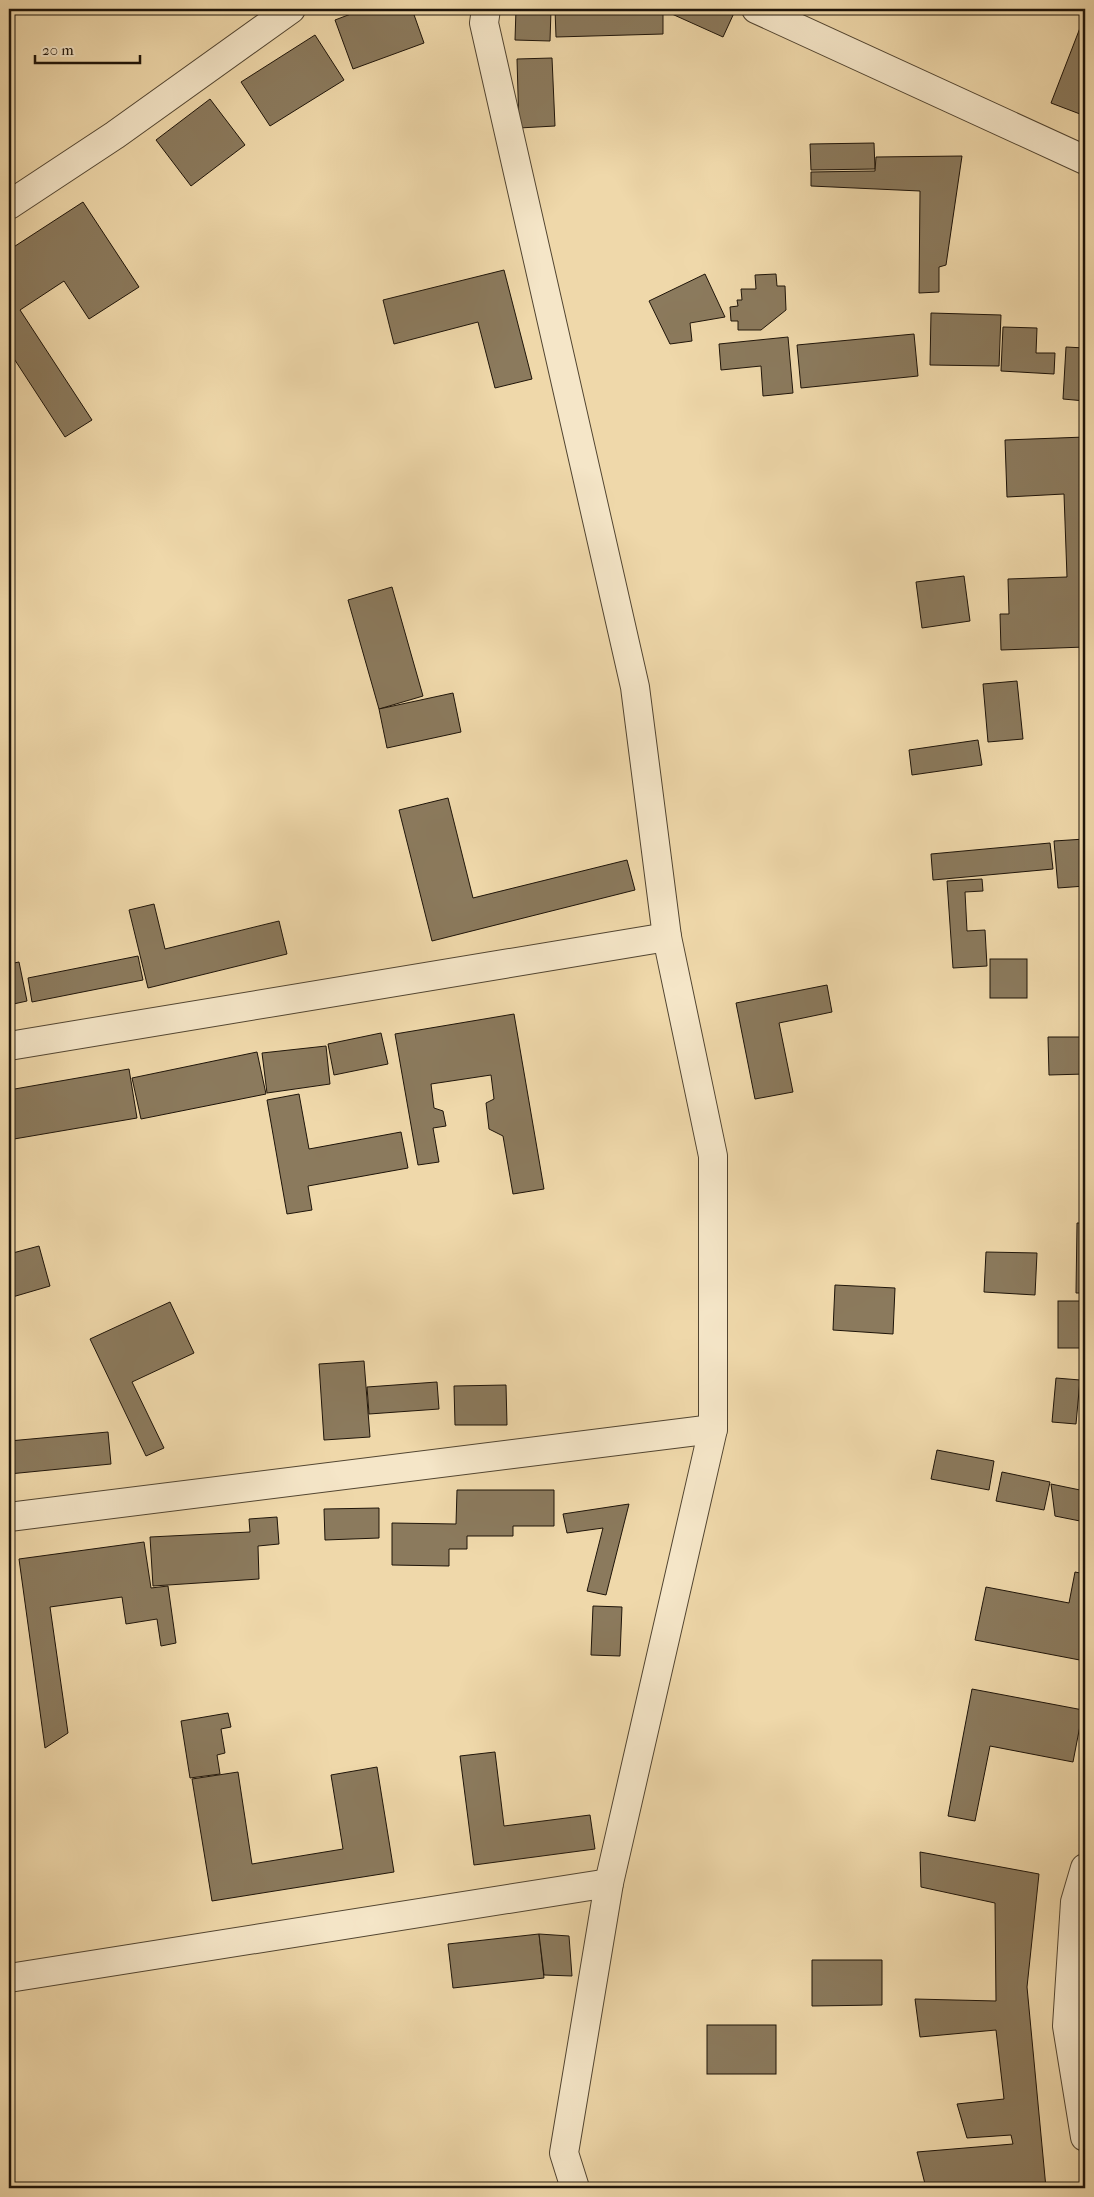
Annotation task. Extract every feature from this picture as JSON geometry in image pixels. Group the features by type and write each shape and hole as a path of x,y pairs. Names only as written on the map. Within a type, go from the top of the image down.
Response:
{"street":[{"path":"9,205 115,134 291,9"},
{"path":"486,9 484,23 636,687 667,937 713,1156 713,1429 609,1883 564,2153 575,2188"},
{"path":"756,9 1085,160"},
{"path":"9,1046 667,937"},
{"path":"9,1517 713,1429"},
{"path":"1085,1868 1075,1902 1067,2026 1085,2137"},
{"path":"9,1978 609,1883"}],"building":[{"path":"364,9 412,9 424,43 353,69 335,20"},
{"path":"516,9 551,10 550,41 515,40"},
{"path":"555,9 725,9 734,13 723,37 663,10 663,34 556,37"},
{"path":"1085,15 1085,101 1080,114 1051,103"},
{"path":"315,35 344,80 270,126 241,82"},
{"path":"552,58 555,126 519,128 517,59"},
{"path":"210,99 245,145 191,186 156,140"},
{"path":"874,143 875,169 811,170 810,144"},
{"path":"962,156 946,265 939,267 939,292 919,293 920,191 811,186 811,172 875,171 876,157"},
{"path":"83,202 139,287 89,319 64,281 20,310 92,420 65,437 9,351 9,250"},
{"path":"504,270 532,379 495,388 478,322 394,344 383,300"},
{"path":"705,274 725,317 690,323 692,341 670,344 649,301"},
{"path":"776,274 777,286 785,286 786,310 761,330 738,330 738,321 731,321 730,307 738,306 737,300 742,300 741,289 756,289 755,275"},
{"path":"931,313 1001,315 999,366 930,365"},
{"path":"1003,327 1037,328 1036,353 1055,353 1054,374 1001,371"},
{"path":"914,334 918,376 801,388 797,345"},
{"path":"788,337 793,393 763,396 761,366 721,370 719,344"},
{"path":"1066,347 1085,348 1085,401 1063,399"},
{"path":"1085,437 1085,647 1001,650 1000,614 1009,614 1008,579 1067,577 1064,494 1007,497 1005,440"},
{"path":"964,576 970,621 922,628 916,582"},
{"path":"392,587 423,696 379,709 348,600"},
{"path":"1017,681 1023,739 988,742 983,684"},
{"path":"453,693 461,732 387,748 379,709"},
{"path":"978,740 982,765 912,775 909,750"},
{"path":"448,798 473,898 627,860 635,890 432,941 399,810"},
{"path":"1085,839 1085,886 1058,888 1054,841"},
{"path":"1050,843 1053,869 933,880 931,854"},
{"path":"982,879 983,891 965,892 967,931 985,930 987,966 953,968 947,881"},
{"path":"154,904 165,949 279,921 287,954 148,988 129,910"},
{"path":"138,956 143,980 32,1002 28,978"},
{"path":"990,959 1027,959 1027,998 990,998"},
{"path":"19,962 27,1001 9,1005 9,964"},
{"path":"827,985 832,1012 779,1023 793,1092 755,1099 736,1003"},
{"path":"514,1014 544,1189 513,1194 503,1136 489,1129 486,1103 494,1099 491,1075 431,1084 434,1108 443,1111 446,1126 433,1128 439,1162 418,1165 395,1034"},
{"path":"381,1033 388,1064 334,1075 328,1044"},
{"path":"1048,1037 1085,1037 1085,1074 1049,1075"},
{"path":"326,1046 330,1084 267,1093 262,1053"},
{"path":"257,1052 266,1094 141,1119 132,1078"},
{"path":"129,1069 137,1118 14,1139 9,1109 9,1090"},
{"path":"299,1094 309,1149 401,1132 408,1168 308,1186 312,1210 287,1214 267,1100"},
{"path":"1082,1184 1085,1184 1085,1215 1083,1215"},
{"path":"1077,1223 1085,1223 1085,1293 1076,1293"},
{"path":"39,1246 50,1286 9,1298 9,1254"},
{"path":"986,1252 1037,1253 1035,1295 984,1292"},
{"path":"835,1285 895,1288 893,1334 833,1330"},
{"path":"1058,1301 1085,1301 1085,1348 1058,1348"},
{"path":"170,1302 194,1353 132,1382 164,1448 146,1456 90,1339"},
{"path":"364,1361 370,1437 324,1440 319,1364"},
{"path":"1056,1378 1080,1380 1076,1424 1052,1422"},
{"path":"437,1382 439,1409 369,1414 367,1387"},
{"path":"506,1385 507,1425 455,1425 454,1386"},
{"path":"108,1432 111,1464 9,1474 9,1441"},
{"path":"937,1450 994,1461 989,1490 931,1479"},
{"path":"1002,1472 1050,1482 1044,1510 996,1501"},
{"path":"1051,1484 1085,1491 1085,1522 1055,1516"},
{"path":"457,1490 554,1490 554,1526 513,1526 513,1536 467,1536 467,1549 449,1549 449,1566 392,1565 392,1523 456,1524"},
{"path":"629,1504 606,1595 587,1591 603,1528 567,1533 563,1514"},
{"path":"379,1508 379,1538 325,1540 324,1509"},
{"path":"277,1517 279,1544 258,1546 259,1579 153,1586 150,1537 250,1532 249,1519"},
{"path":"144,1542 151,1588 168,1586 176,1643 161,1646 157,1619 126,1624 122,1597 50,1607 68,1733 45,1748 19,1559"},
{"path":"1075,1572 1085,1574 1085,1661 975,1640 986,1587 1069,1603"},
{"path":"593,1606 622,1607 620,1656 591,1655"},
{"path":"972,1689 1083,1710 1073,1762 990,1746 975,1821 948,1816"},
{"path":"228,1713 231,1727 221,1729 225,1753 217,1755 220,1774 190,1778 181,1721"},
{"path":"495,1752 504,1826 590,1815 595,1849 474,1865 460,1756"},
{"path":"377,1767 394,1872 212,1901 192,1779 238,1772 252,1864 343,1849 331,1775"},
{"path":"920,1852 1039,1874 1027,1987 1046,2188 958,2188 957,2186 926,2188 917,2152 1013,2144 1011,2135 967,2138 957,2104 1004,2099 996,2030 920,2037 915,1999 996,2001 995,1903 921,1887"},
{"path":"539,1934 544,1978 453,1988 448,1944"},
{"path":"539,1934 569,1936 572,1976 544,1975"},
{"path":"812,1960 882,1960 882,2005 812,2006"},
{"path":"707,2025 776,2025 776,2074 707,2074"}]}
